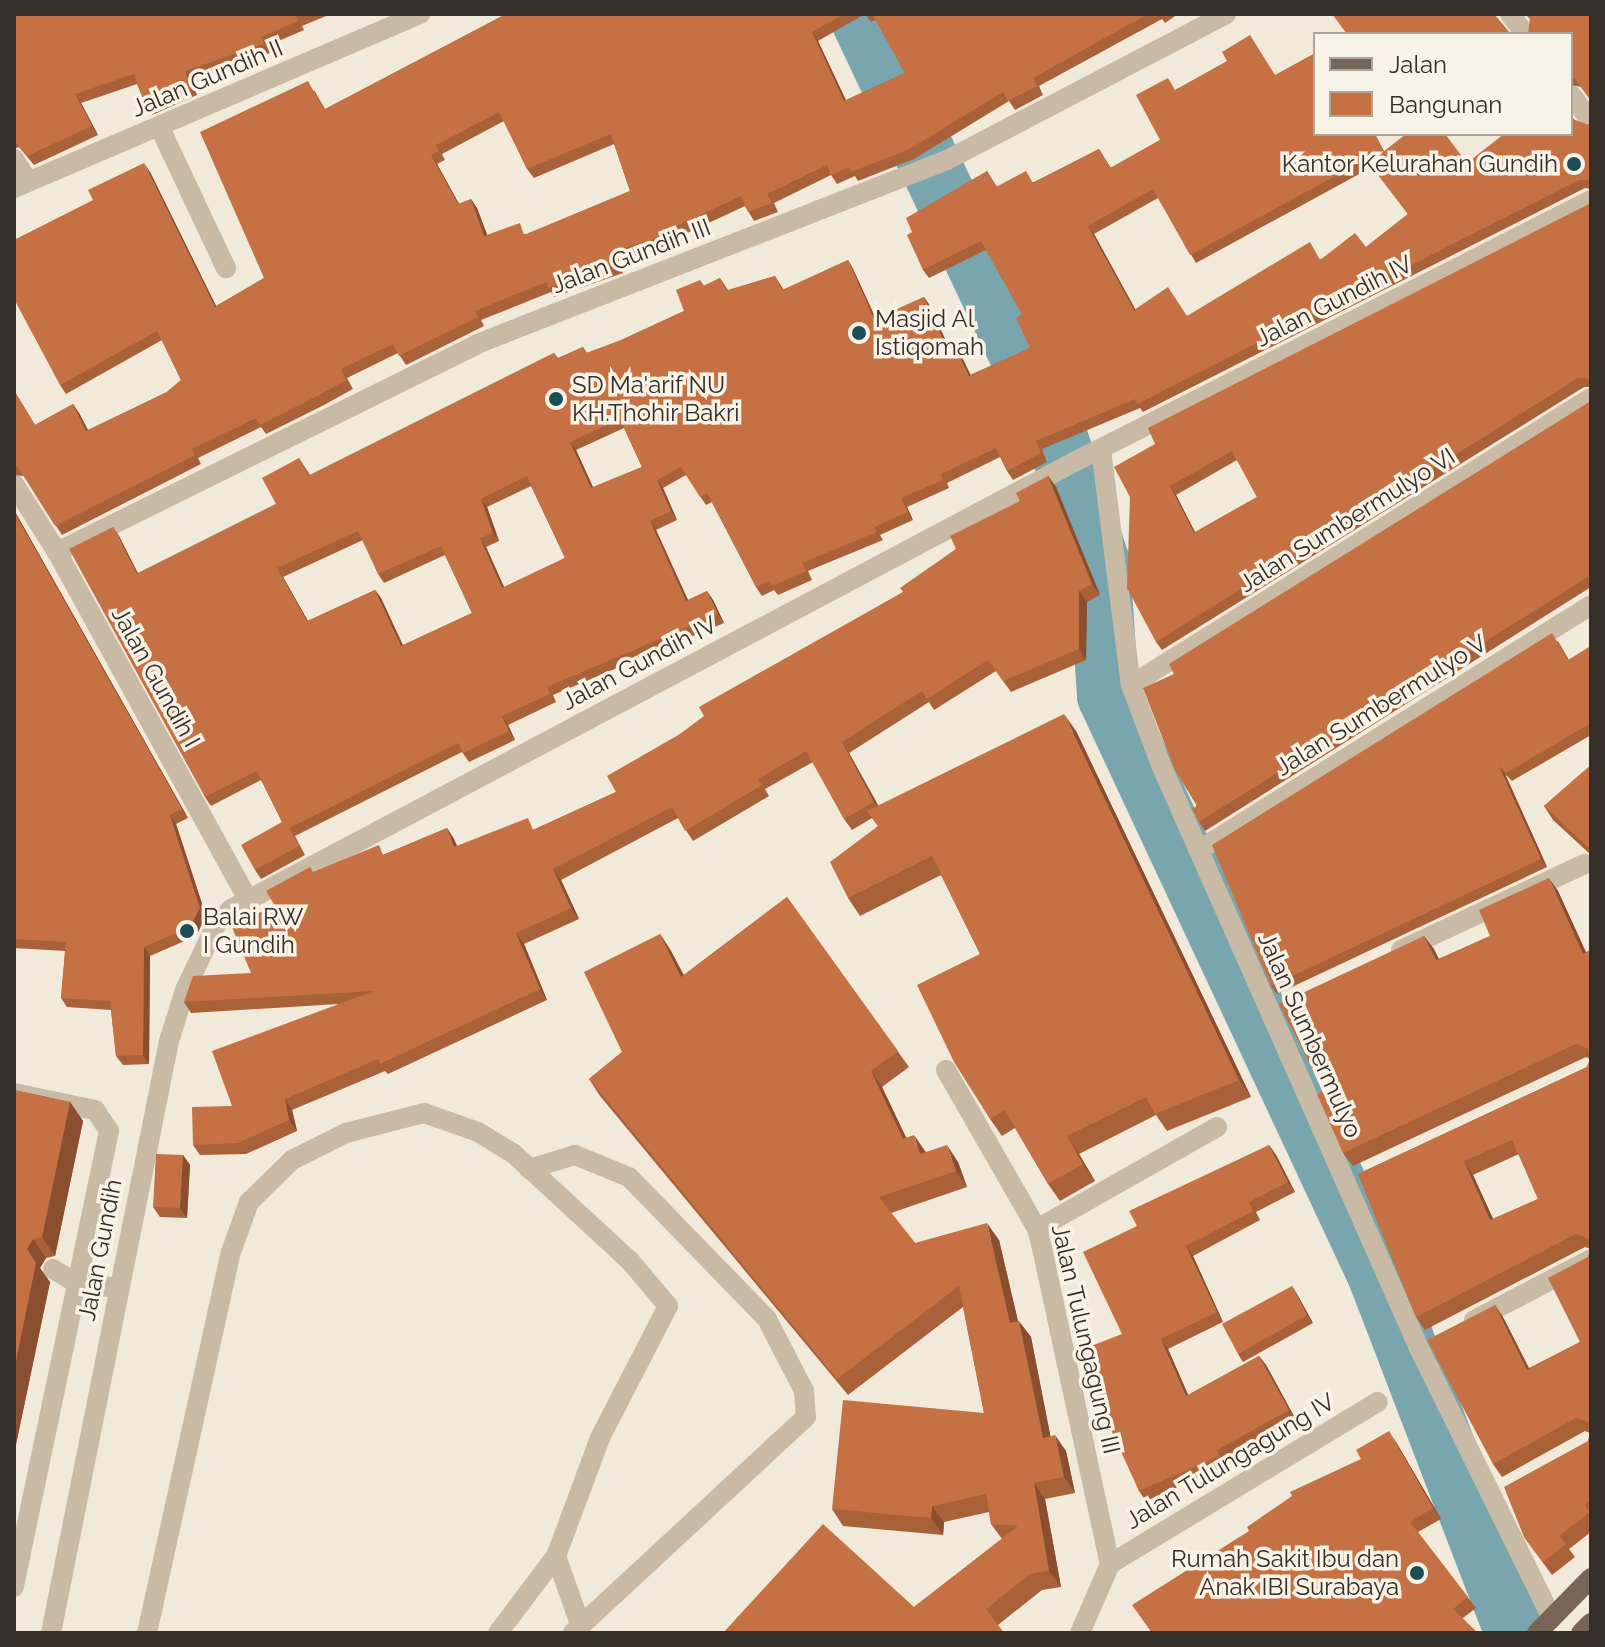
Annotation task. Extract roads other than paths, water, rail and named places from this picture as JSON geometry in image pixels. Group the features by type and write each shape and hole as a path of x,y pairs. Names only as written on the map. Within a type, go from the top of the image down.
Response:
{"main road":[{"path":"1545,1625 1591,1578"},
{"path":"1581,1633 1591,1623"}],"street":[{"name":"Jalan Gundih II","path":"21,184 160,128 420,14"},
{"name":"Jalan Gundih III","path":"57,552 477,344 947,160 1226,14"},
{"path":"1510,14 1524,32"},
{"path":"1573,98 1591,121"},
{"path":"160,128 226,268"},
{"path":"14,159 21,184"},
{"name":"Jalan Gundih IV","path":"247,898 1080,459 1591,200"},
{"name":"Jalan Sumbermulyo VI","path":"1131,685 1591,398"},
{"name":"Jalan Sumbermulyo","path":"1101,449 1131,685 1199,850 1278,1008 1354,1179 1433,1341 1490,1499 1545,1625"},
{"name":"Jalan Gundih I","path":"14,484 57,552 247,898"},
{"name":"Jalan Sumbermulyo V","path":"1199,850 1591,605"},
{"path":"1385,958 1585,864"},
{"name":"Jalan Gundih","path":"51,1633 164,1063 185,990 216,925 247,898"},
{"name":"Jalan Tulungagung III","path":"946,1070 1037,1229 1110,1564"},
{"path":"14,1093 95,1110 106,1121 108,1145 76,1283 14,1587"},
{"path":"147,1633 231,1252 249,1202 292,1160 346,1133 424,1113 496,1140 630,1261 668,1311 600,1438 556,1556 498,1633"},
{"path":"1037,1229 1217,1127"},
{"path":"529,1169 575,1155 629,1177 767,1319 804,1391 806,1417 576,1629 556,1556"},
{"path":"1433,1341 1591,1259"},
{"path":"53,1269 76,1283 119,1288"},
{"name":"Jalan Tulungagung IV","path":"1110,1564 1378,1402"},
{"path":"1490,1499 1517,1484"},
{"path":"1080,1633 1110,1564"}],"waterway":[{"path":"859,14 1051,420 1099,563 1108,696 1378,1274 1516,1633"}],"place":[{"name":"Kantor Kelurahan Gundih","path":"1574,164"},
{"name":"Masjid Al Istiqomah","path":"859,333"},
{"name":"SD Ma'arif NU KH.Thohir Bakri","path":"556,399"},
{"name":"Balai RW I Gundih","path":"187,931"},
{"name":"Rumah Sakit Ibu dan Anak IBI Surabaya","path":"1417,1573"}]}
